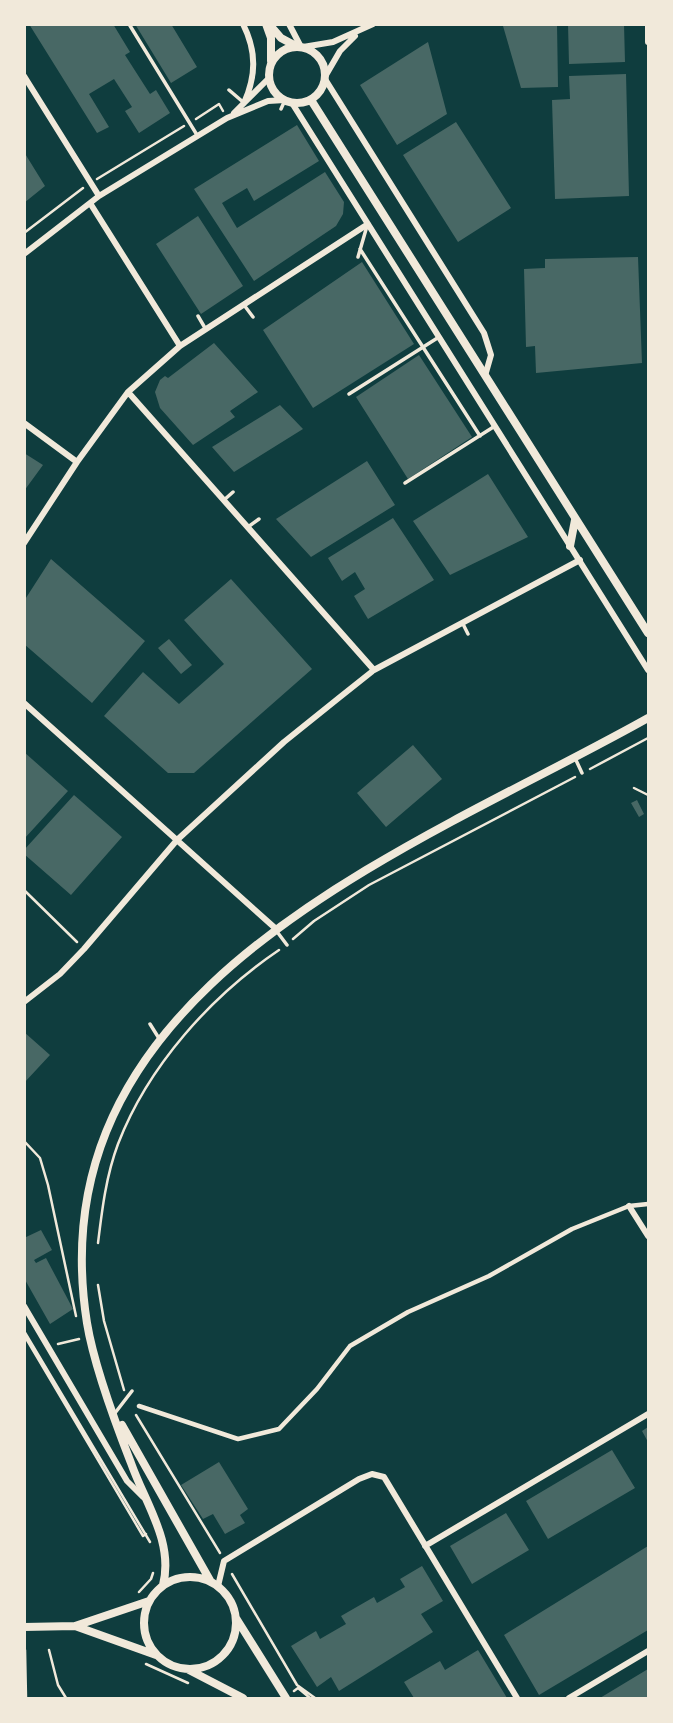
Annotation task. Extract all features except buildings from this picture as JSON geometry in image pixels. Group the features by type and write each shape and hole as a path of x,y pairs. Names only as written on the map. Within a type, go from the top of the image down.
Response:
{"street":[{"path":"243,24 253,48 254,72 244,103"},
{"path":"268,24 281,38 319,57 325,77 485,333 491,355 485,376"},
{"path":"268,24 271,38 269,78 273,90 286,104 368,223 649,670"},
{"path":"289,24 300,47"},
{"path":"270,67 279,53 333,42 373,24"},
{"path":"648,24 649,41"},
{"path":"24,254 99,196 227,118 268,101 286,104 311,100 320,91 340,51 362,30"},
{"path":"24,76 99,196"},
{"path":"227,118 269,78"},
{"path":"311,100 649,633"},
{"path":"90,203 180,346"},
{"path":"24,543 77,462 128,392 180,346 368,223"},
{"path":"128,392 374,670"},
{"path":"24,423 77,462"},
{"path":"570,545 575,520"},
{"path":"24,1002 60,974 84,949 177,840 284,742 374,670 580,560"},
{"path":"24,702 275,928"},
{"path":"163,1585 167,1552 144,1498 99,1372 82,1290 84,1210 99,1147 119,1104 160,1040 205,989 275,928 388,855 649,718"},
{"path":"139,1406 237,1439 279,1429 317,1389 350,1346 408,1312 489,1276 572,1229 629,1206 649,1205"},
{"path":"629,1206 649,1236"},
{"path":"24,1306 127,1481 144,1498"},
{"path":"115,1413 215,1584 231,1601 236,1618 286,1699"},
{"path":"425,1546 649,1414"},
{"path":"215,1584 225,1561 372,1474 384,1477 517,1699"},
{"path":"24,1626 75,1626 149,1601 163,1585 185,1577 215,1584"},
{"path":"149,1601 144,1627 156,1655"},
{"path":"189,1670 205,1667 222,1657 232,1643 236,1618"},
{"path":"75,1626 156,1655 168,1664 189,1670 243,1699"},
{"path":"569,1699 649,1651"}],"lane":[{"path":"129,24 198,136"},
{"path":"229,90 244,103"},
{"path":"358,257 368,223"},
{"path":"360,249 480,436"},
{"path":"124,257 132,252"},
{"path":"131,267 139,262"},
{"path":"244,305 253,317"},
{"path":"198,316 206,330"},
{"path":"349,394 439,337"},
{"path":"405,483 495,426"},
{"path":"224,500 233,492"},
{"path":"248,527 258,519"},
{"path":"462,622 468,634"},
{"path":"575,758 582,773"},
{"path":"275,928 287,945"},
{"path":"150,1024 160,1040"},
{"path":"115,1413 132,1391"}],"path":[{"path":"24,233 91,183 219,104 227,118"},
{"path":"97,1245 104,1194 118,1144 142,1097 172,1052 211,1007 253,968 287,945 314,921 369,885 649,737"},
{"path":"634,789 649,795"},
{"path":"24,890 84,949"},
{"path":"24,1141 40,1158 48,1185 78,1326"},
{"path":"98,1276 104,1321 127,1398 297,1685 312,1699"},
{"path":"24,1333 143,1536 145,1534 152,1545"},
{"path":"55,1345 80,1339"},
{"path":"138,1592 151,1579 155,1563"},
{"path":"24,1650 26,1699"},
{"path":"49,1650 58,1685 66,1699"},
{"path":"137,1660 199,1688"},
{"path":"298,1688 312,1699"}]}
